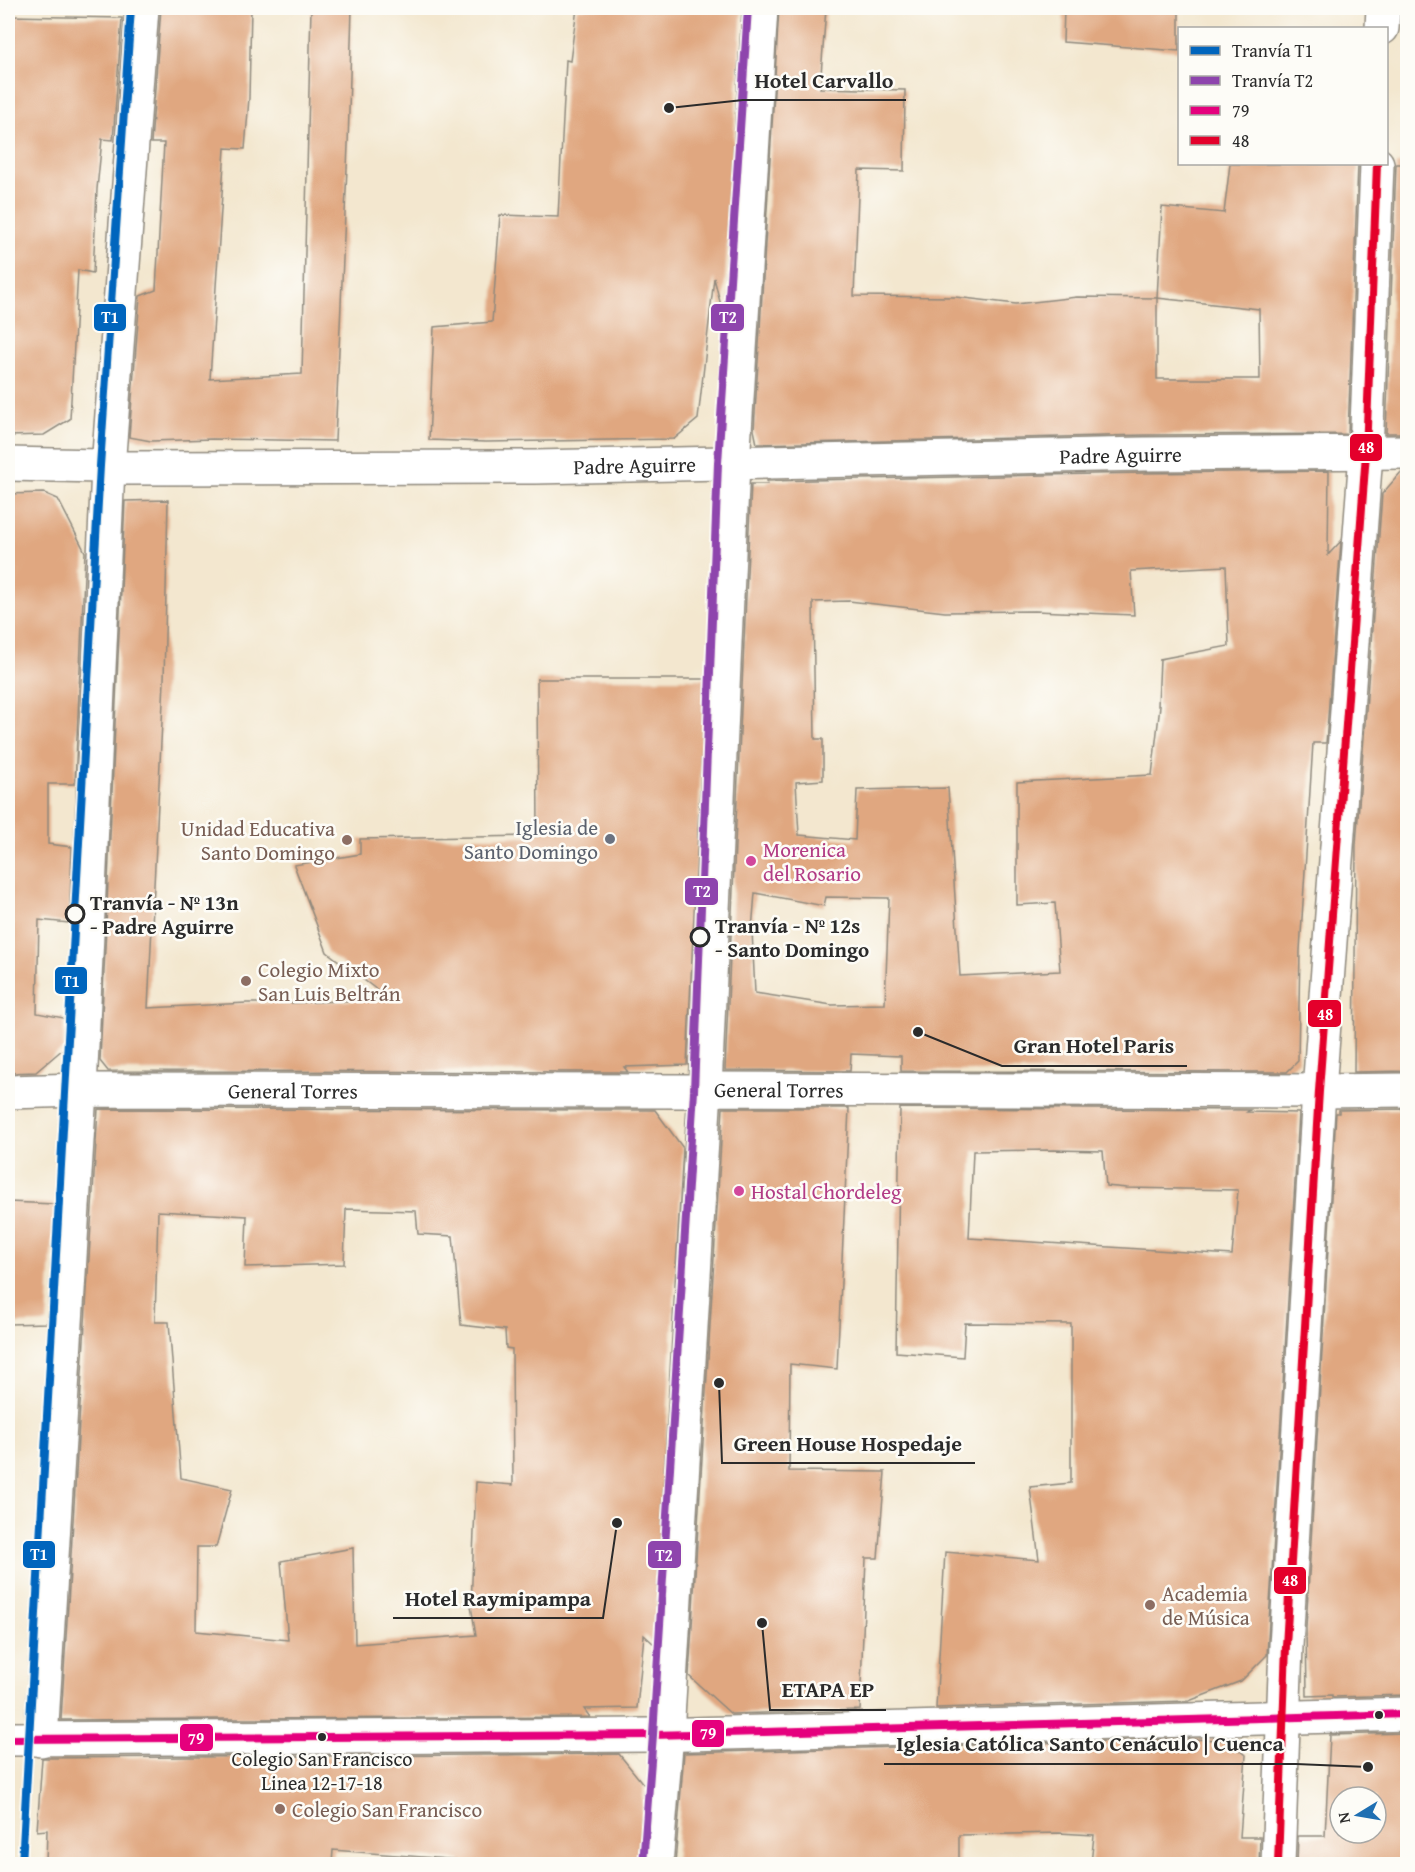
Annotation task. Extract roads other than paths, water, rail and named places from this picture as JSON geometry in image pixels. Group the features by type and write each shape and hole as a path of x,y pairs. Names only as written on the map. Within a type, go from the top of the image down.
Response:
{"street":[{"path":"41,1740 80,1090 108,468 142,8"},
{"path":"656,1864 667,1734 705,1089 733,464 761,8"},
{"path":"1382,27 1383,8"},
{"path":"1278,1864 1283,1719 1319,1091 1366,453 1377,165"},
{"name":"Padre Aguirre","path":"8,464 108,468 512,467 1144,454 1407,452"},
{"name":"General Torres","path":"8,1092 80,1090 694,1091 705,1089 1407,1090"},
{"path":"8,1739 667,1734 1407,1714"}],"tram line":[{"name":"T1","path":"22,1864 100,466 131,8"},
{"name":"T2","path":"643,1864 694,1091 718,463 748,8"}],"place":[{"name":"Hotel Carvallo","path":"669,108"},
{"name":"Iglesia de Santo Domingo","path":"610,839"},
{"name":"Unidad Educativa Santo Domingo","path":"347,840"},
{"name":"Morenica del Rosario","path":"751,861"},
{"name":"Tranvía - Nº 13n - Padre Aguirre","path":"75,914"},
{"name":"Tranvía - Nº 12s - Santo Domingo","path":"700,937"},
{"name":"Colegio Mixto San Luis Beltrán","path":"246,981"},
{"name":"Gran Hotel Paris","path":"918,1032"},
{"name":"Hostal Chordeleg","path":"739,1191"},
{"name":"Green House Hospedaje","path":"719,1383"},
{"name":"Hotel Raymipampa","path":"617,1523"},
{"name":"Academia de Música","path":"1150,1605"},
{"name":"ETAPA EP","path":"762,1623"},
{"name":"Colegio San Francisco Linea 12-17-18","path":"322,1737"},
{"name":"Iglesia Católica Santo Cenáculo | Cuenca","path":"1368,1767"},
{"name":"Colegio San Francisco","path":"280,1809"}]}
